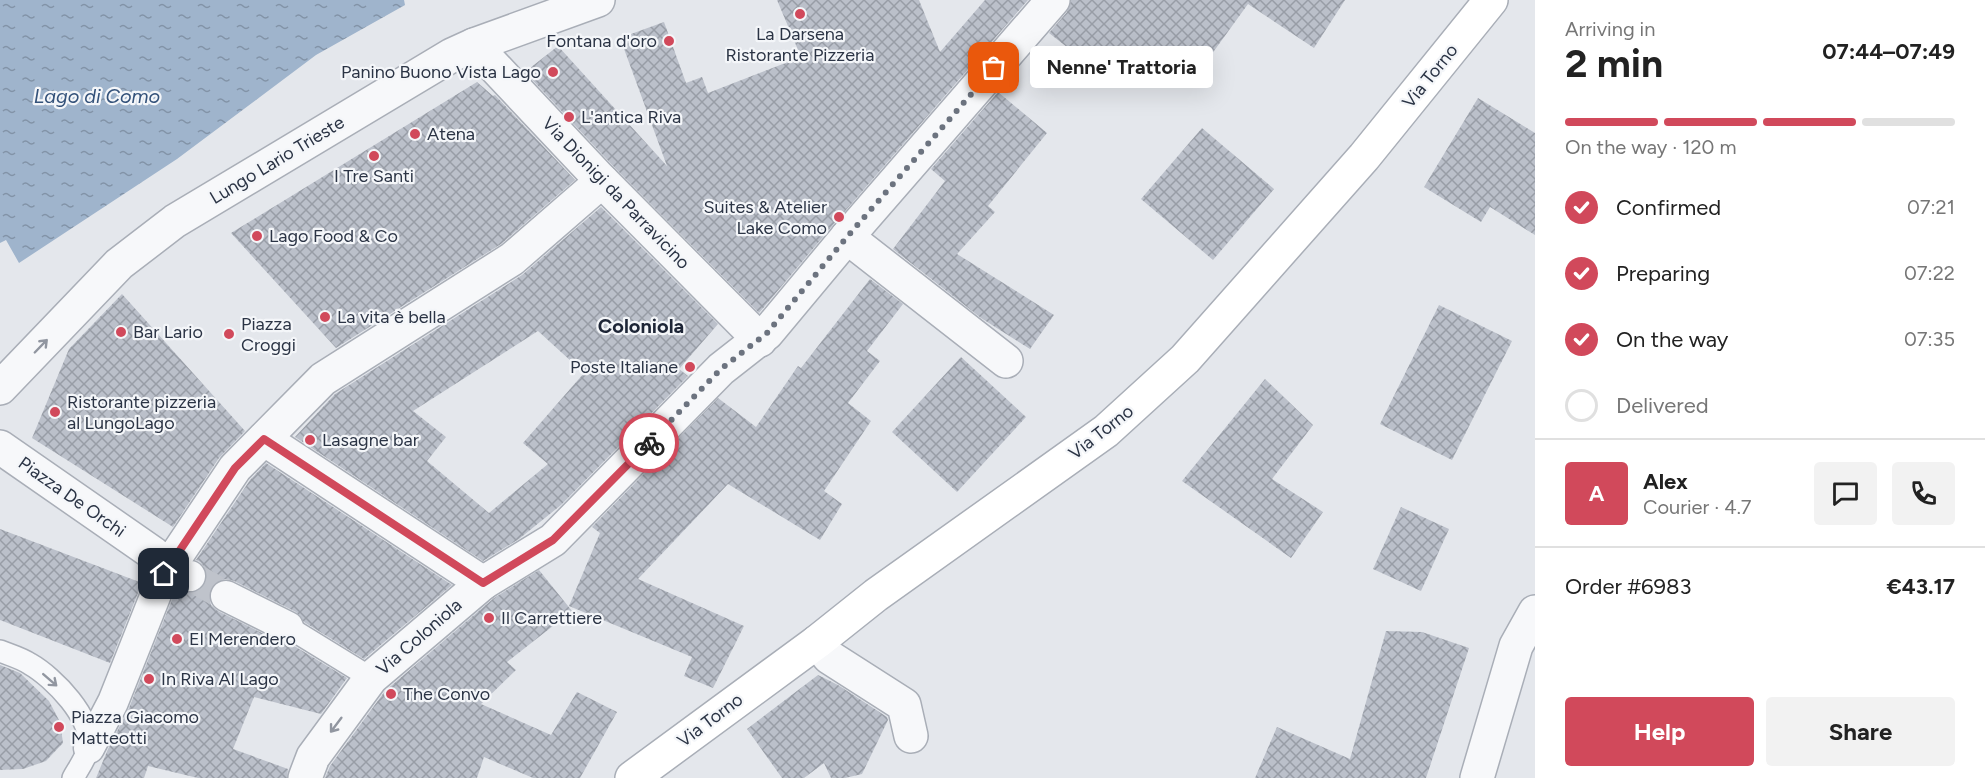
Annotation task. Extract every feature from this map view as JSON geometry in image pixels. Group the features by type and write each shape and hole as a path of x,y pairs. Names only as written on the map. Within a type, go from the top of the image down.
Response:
{"main road":[{"name":"Via Torno","path":"632,778 817,642 876,595 1106,431 1185,359 1364,157 1491,0"}],"street":[{"name":"Lungo Lario Trieste","path":"0,388 119,264 175,221 452,55 598,0"},
{"name":"Via Coloniola","path":"306,778 312,757 371,678 483,583 553,540 721,369 760,340 1053,0"},
{"name":"Via Dionigi da Parravicino","path":"474,45 602,181 760,340"},
{"path":"89,748 177,575 235,468 323,379 512,259 602,181"},
{"path":"847,237 1006,361"},
{"path":"264,439 483,583"},
{"name":"Piazza De Orchi","path":"0,447 154,554 177,575"},
{"path":"226,596 288,627"},
{"path":"1477,778 1516,646 1535,612"},
{"path":"817,642 828,657 904,705 911,736"}],"lane":[{"path":"288,627 371,678"},
{"path":"0,651 30,664 76,705 86,729 89,748 73,778"}],"water":[{"name":"Lago di Como","path":"0,0 404,0 405,5 316,55 177,159 19,263 6,240 0,243"}],"building":[{"path":"777,0 919,0 940,52 985,0 1028,0 759,313 615,168 525,72 558,46 667,166 620,38 664,22 686,83 702,77 708,93 801,57"},
{"path":"1071,0 1345,0 1314,48 1248,4 1193,80 1153,50 1145,61 1142,59 1119,88 1049,33 1067,12"},
{"path":"477,82 493,96 495,95 575,180 501,244 336,348 231,233"},
{"path":"998,92 1047,133 988,206 995,212 957,254 1054,315 1030,349 981,318 893,249 945,181 931,169"},
{"path":"1478,98 1535,133 1535,235 1490,207 1481,222 1424,187"},
{"path":"1202,128 1274,189 1213,260 1141,199"},
{"path":"601,207 718,324 679,369 688,376 561,505 519,539 483,561 295,437 335,394 522,275","holes":["538,331 584,373 523,443 548,464 489,513 427,461 446,437 413,411"]},
{"path":"870,279 903,304 867,351 880,361 848,403 871,421 824,491 842,504 820,540 728,484 638,579 744,626 713,688 684,676 692,657 569,606 600,533 592,527 718,398 756,427 798,366 801,368"},
{"path":"122,294 245,431 219,458 173,527 32,438 69,349"},
{"path":"1439,305 1512,341 1452,460 1380,424"},
{"path":"961,357 1026,417 957,492 892,432"},
{"path":"1265,379 1313,425 1272,479 1323,512 1291,558 1182,481"},
{"path":"266,463 452,585 364,659 304,622 296,612 234,581 226,579 217,581 211,588 209,596 211,605 218,611 280,642 291,644 347,678 321,714 254,697 233,749 288,769 287,778 198,778 148,766 144,778 96,778 129,708 175,592 197,592 204,586 207,578 206,569 196,560 250,480"},
{"path":"1401,507 1449,529 1421,591 1373,569"},
{"path":"0,529 142,583 110,663 0,620"},
{"path":"539,570 572,611 507,662 516,670 481,704 551,735 577,692 617,712 580,778 533,778 484,757 477,778 325,778 330,766 385,691 494,598"},
{"path":"1386,631 1422,632 1469,648 1426,778 1255,778 1277,727 1350,759"},
{"path":"0,665 20,673 49,701 60,722 63,743 46,761 23,769 0,770"},
{"path":"818,675 838,685 887,717 888,720 862,774 831,778 824,763 804,778 782,778 747,729"}],"tunnel":[{"path":"190,576 226,596"}],"way so far":[{"path":"649,443 721,369 767,333 994,68"}],"place":[{"name":"La Darsena Ristorante Pizzeria","path":"800,14"},
{"name":"Fontana d'oro","path":"669,41"},
{"name":"Nenne' Trattoria","path":"994,68"},
{"name":"Panino Buono Vista Lago","path":"553,72"},
{"name":"L'antica Riva","path":"569,117"},
{"name":"Atena","path":"415,134"},
{"name":"I Tre Santi","path":"374,156"},
{"name":"Suites & Atelier Lake Como","path":"839,217"},
{"name":"Lago Food & Co","path":"257,236"},
{"name":"La vita è bella","path":"325,317"},
{"name":"Bar Lario","path":"121,332"},
{"name":"Piazza Croggi","path":"229,334"},
{"name":"Poste Italiane","path":"690,367"},
{"name":"Ristorante pizzeria al LungoLago","path":"55,412"},
{"name":"Lasagne bar","path":"310,440"},
{"name":"Il Carrettiere","path":"489,618"},
{"name":"El Merendero","path":"177,639"},
{"name":"In Riva Al Lago","path":"149,679"},
{"name":"The Convo","path":"391,694"},
{"name":"Piazza Giacomo Matteotti","path":"59,727"}],"district":[{"name":"Coloniola","path":"641,326"}],"route":[{"path":"164,574 235,468 264,439 483,583 553,540 649,443"}]}
